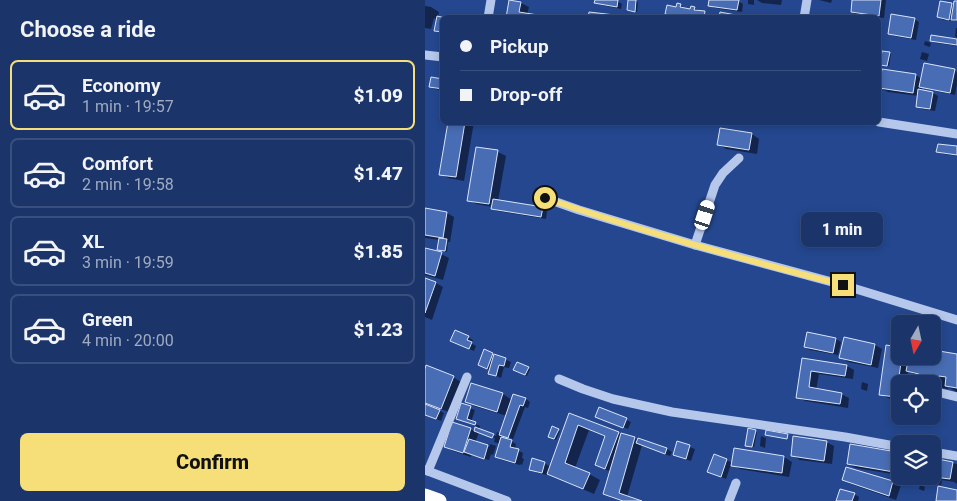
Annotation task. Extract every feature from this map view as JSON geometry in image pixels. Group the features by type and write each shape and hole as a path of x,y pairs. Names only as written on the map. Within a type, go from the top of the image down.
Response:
{"highway":[{"path":"425,496 439,501"}],"street":[{"path":"488,15 491,0"},
{"path":"804,15 807,0"},
{"path":"425,55 440,57"},
{"path":"881,122 957,134"},
{"path":"695,245 715,185 723,173 739,158"},
{"path":"545,198 695,245 843,285 957,320"},
{"path":"467,377 427,471 507,501"},
{"path":"559,378 583,389 613,399 672,412 891,446"},
{"path":"941,393 957,397"},
{"path":"941,453 957,456"},
{"path":"729,501 736,483"}],"building":[{"path":"509,0 521,2 519,12 538,15 506,15"},
{"path":"595,0 618,0 617,7 594,3"},
{"path":"628,0 636,0 635,12 627,10"},
{"path":"709,0 739,0 737,10 708,6"},
{"path":"852,0 881,0 879,15 851,12"},
{"path":"940,1 952,3 949,20 937,17"},
{"path":"954,1 957,1 957,20 951,20"},
{"path":"677,3 681,4 680,7 690,9 691,6 695,7 694,10 705,11 704,15 665,14 667,5 676,7"},
{"path":"589,12 615,15 588,15"},
{"path":"720,12 736,15 720,15"},
{"path":"891,14 915,18 911,38 888,34"},
{"path":"437,16 440,17 440,32 434,31"},
{"path":"931,35 957,39 957,45 930,41"},
{"path":"882,51 890,52 887,66 881,65"},
{"path":"924,63 955,69 950,93 919,87"},
{"path":"882,69 916,74 913,93 881,88"},
{"path":"431,77 440,78 440,89 429,87"},
{"path":"918,89 933,92 930,109 916,107"},
{"path":"447,125 465,125 456,177 439,175"},
{"path":"720,128 752,133 749,150 717,145"},
{"path":"938,144 957,146 957,155 936,152"},
{"path":"476,147 498,150 489,204 467,201"},
{"path":"493,199 543,207 541,217 491,209"},
{"path":"425,208 447,212 443,238 425,235"},
{"path":"439,238 447,239 445,251 437,250"},
{"path":"425,248 442,252 435,276 425,273"},
{"path":"425,278 436,282 425,313"},
{"path":"455,330 469,336 467,340 472,342 469,349 450,341"},
{"path":"807,332 836,338 833,353 804,347"},
{"path":"844,337 875,344 871,365 839,358"},
{"path":"886,345 891,346 891,365 901,365 899,375 891,375 891,396 879,395"},
{"path":"484,349 493,353 487,369 478,365"},
{"path":"941,351 957,354 957,388 945,386 946,377 941,375 919,375 906,371 907,365 941,365"},
{"path":"494,354 506,358 504,366 499,365 496,376 488,374"},
{"path":"802,358 847,365 845,376 811,371 809,387 842,393 840,404 796,398"},
{"path":"517,362 529,367 525,375 513,370"},
{"path":"426,365 454,376 441,409 425,403"},
{"path":"471,383 503,393 497,412 465,402"},
{"path":"513,394 526,398 523,406 520,405 508,438 499,435"},
{"path":"461,403 471,406 467,419 476,422 475,425 456,419"},
{"path":"425,404 440,410 436,419 425,415"},
{"path":"599,407 627,418 623,428 595,417"},
{"path":"569,413 619,432 605,469 595,465 605,436 578,425 565,463 590,473 583,489 547,474"},
{"path":"452,422 471,428 463,453 444,447"},
{"path":"552,426 559,429 554,439 548,437"},
{"path":"475,427 494,434 492,438 474,431"},
{"path":"748,428 756,430 752,447 745,446"},
{"path":"766,430 788,434 787,439 765,435"},
{"path":"621,433 635,437 619,493 642,501 623,501 603,494"},
{"path":"793,436 827,441 824,461 791,456"},
{"path":"501,437 512,440 510,447 519,449 515,463 495,457"},
{"path":"638,438 667,448 665,454 636,443"},
{"path":"469,439 488,445 484,459 464,452"},
{"path":"677,441 690,445 686,459 673,455"},
{"path":"850,444 891,451 891,471 847,464"},
{"path":"734,448 784,456 782,473 731,466"},
{"path":"714,454 727,459 721,477 707,472"},
{"path":"532,458 545,462 542,473 529,470"},
{"path":"941,460 953,462 950,479 941,478"},
{"path":"846,467 891,480 892,485 889,496 842,480"},
{"path":"938,486 957,490 957,501 936,501"},
{"path":"840,489 855,493 852,501 836,501"}],"route":[{"path":"545,198 695,245 843,285"}]}
